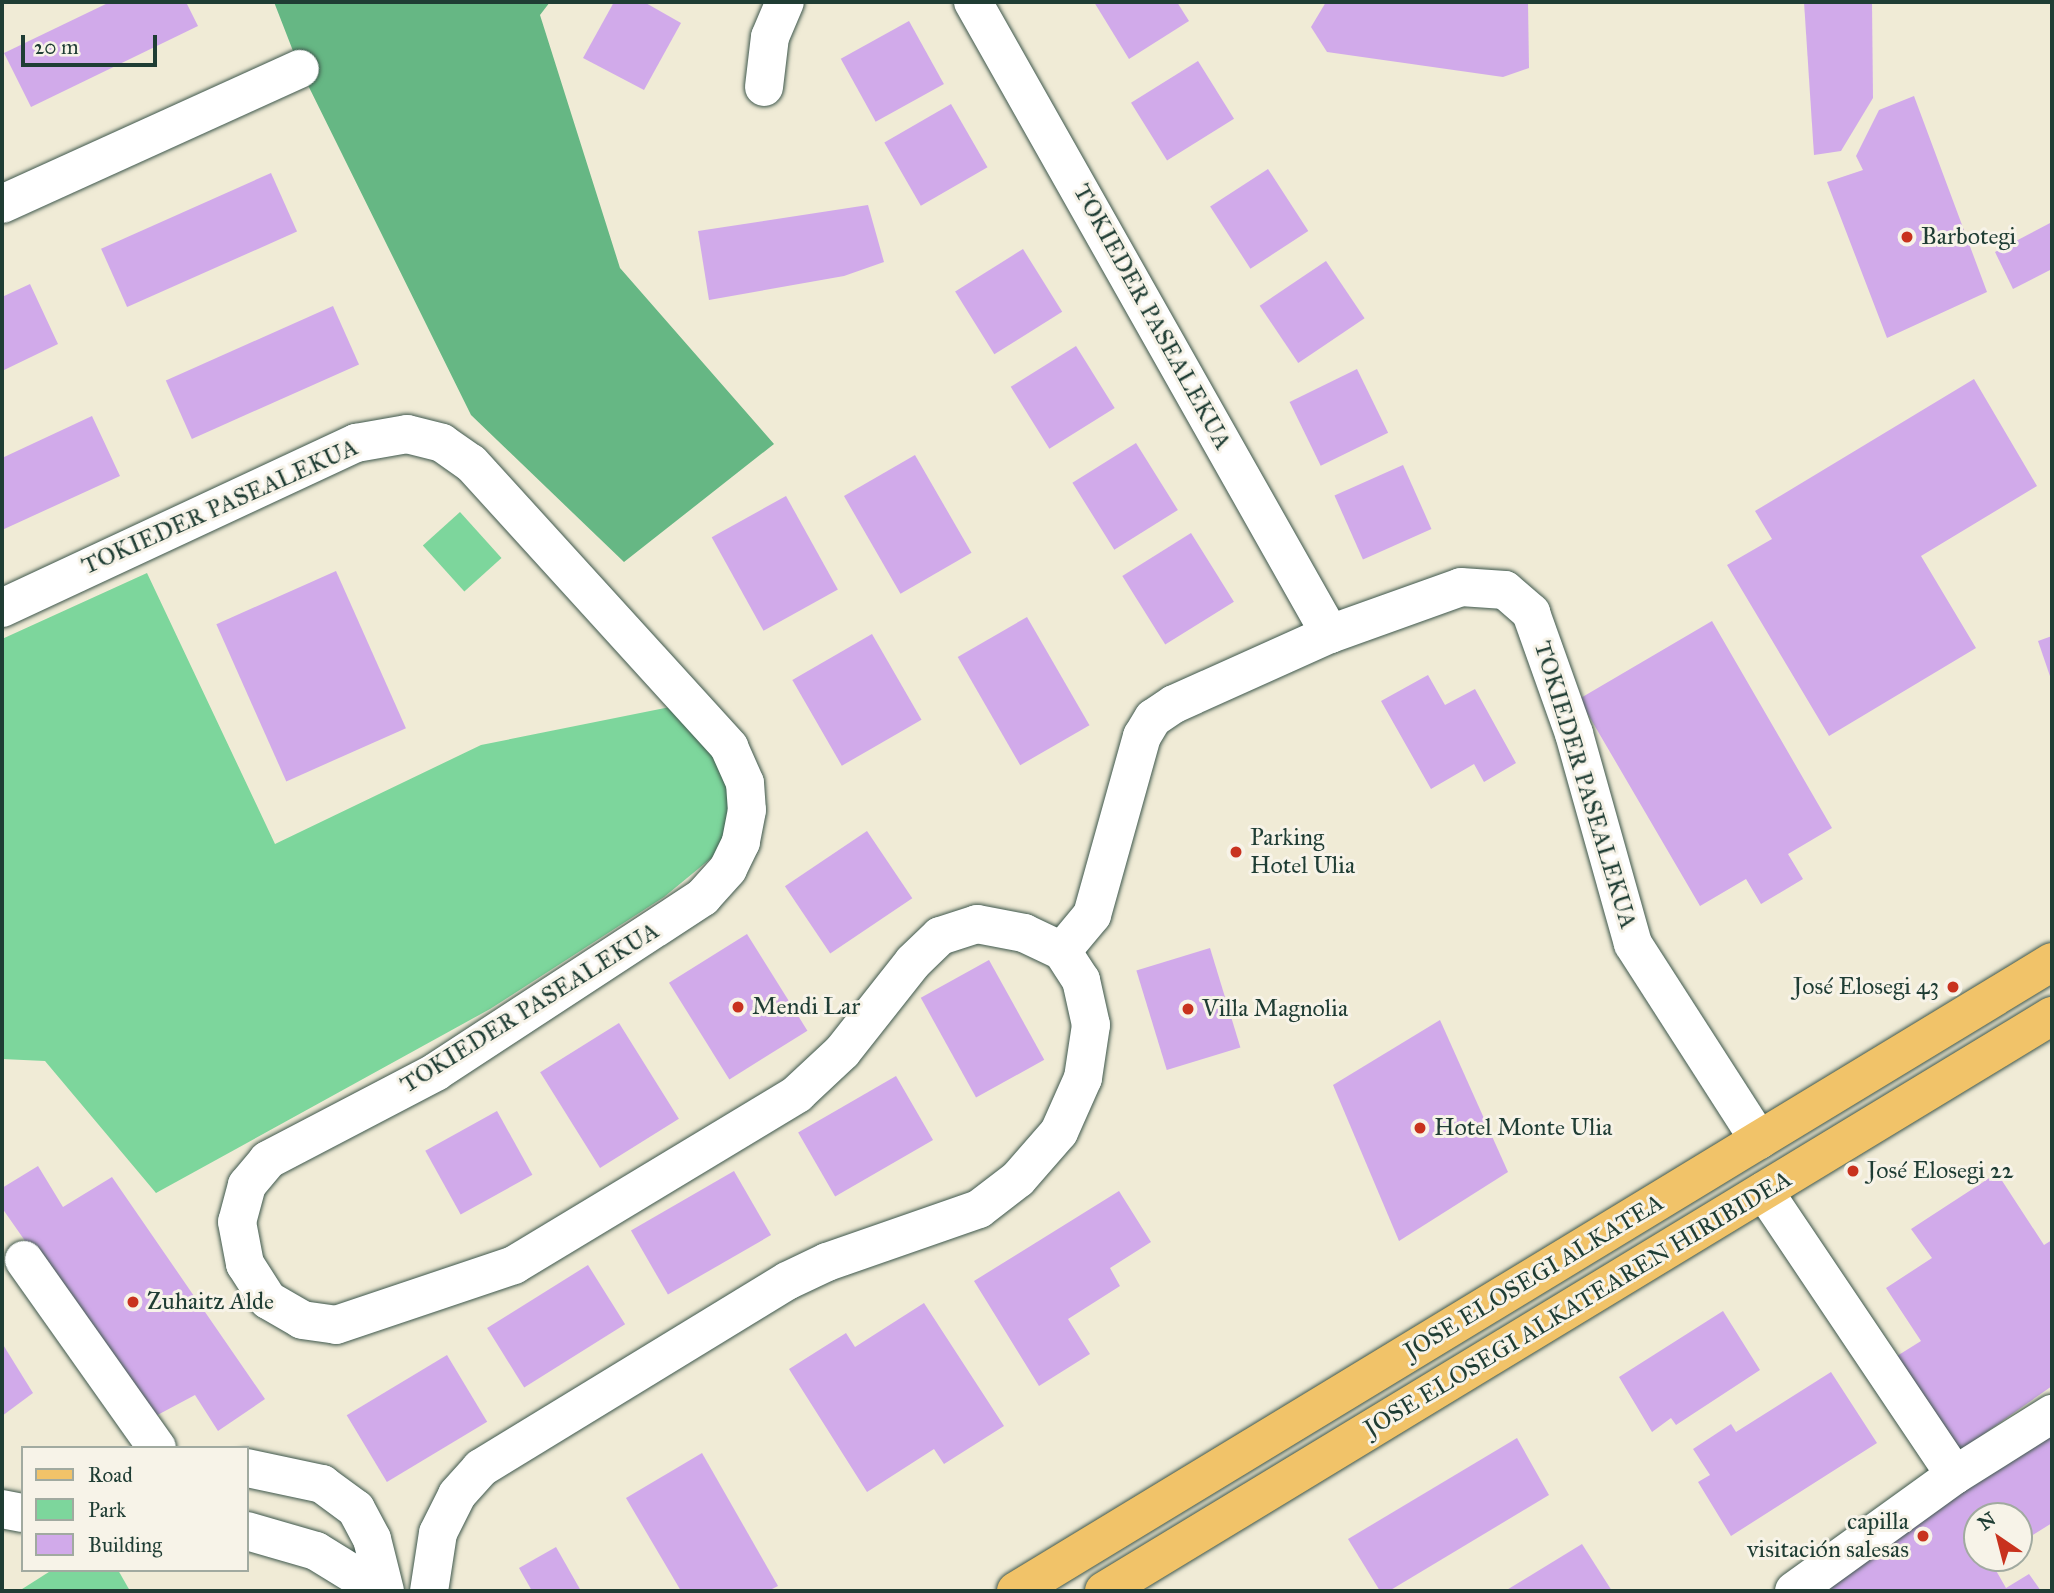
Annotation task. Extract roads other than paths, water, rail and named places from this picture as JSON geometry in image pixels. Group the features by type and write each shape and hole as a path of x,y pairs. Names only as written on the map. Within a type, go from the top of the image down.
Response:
{"main road":[{"name":"JOSE ELOSEGI ALKATEA","path":"1016,1591 2052,962"},
{"name":"JOSE ELOSEGI ALKATEAREN HIRIBIDEA","path":"1104,1591 2052,1016"}],"street":[{"path":"764,87 770,37 785,2"},
{"name":"TOKIEDER PASEALEKUA","path":"973,2 1330,634"},
{"path":"2,204 300,69"},
{"name":"TOKIEDER PASEALEKUA","path":"2,608 356,443 407,434 442,443 471,463 729,747 745,783 747,810 741,842 728,869 703,897 436,1072 268,1160 247,1185 237,1222 244,1264 268,1300 302,1320 336,1325 470,1283 526,1258 797,1094 842,1052 913,962 940,936 976,924 1024,933 1062,951 1091,915 1142,736 1153,719 1174,704 1330,634 1461,587 1505,590 1531,613 1574,734 1633,944 1759,1140"},
{"path":"429,1591 438,1532 457,1494 481,1468 787,1281 827,1262 979,1209 1018,1179 1059,1132 1083,1077 1091,1025 1081,980 1062,951"},
{"path":"1764,1191 1955,1475"},
{"path":"24,1260 155,1446"},
{"path":"1794,1591 1955,1475 2052,1413"},
{"path":"248,1468 322,1484 356,1509 372,1539 383,1591"},
{"path":"2,1509 21,1513"},
{"path":"248,1531 316,1551 383,1591"}],"place":[{"name":"Barbotegi","path":"1907,237"},
{"name":"Parking Hotel Ulia","path":"1236,852"},
{"name":"José Elosegi 43","path":"1953,987"},
{"name":"Mendi Lar","path":"738,1007"},
{"name":"Villa Magnolia","path":"1188,1009"},
{"name":"Hotel Monte Ulia","path":"1420,1128"},
{"name":"José Elosegi 22","path":"1853,1171"},
{"name":"Zuhaitz Alde","path":"133,1302"},
{"name":"capilla visitación salesas","path":"1923,1536"}]}
